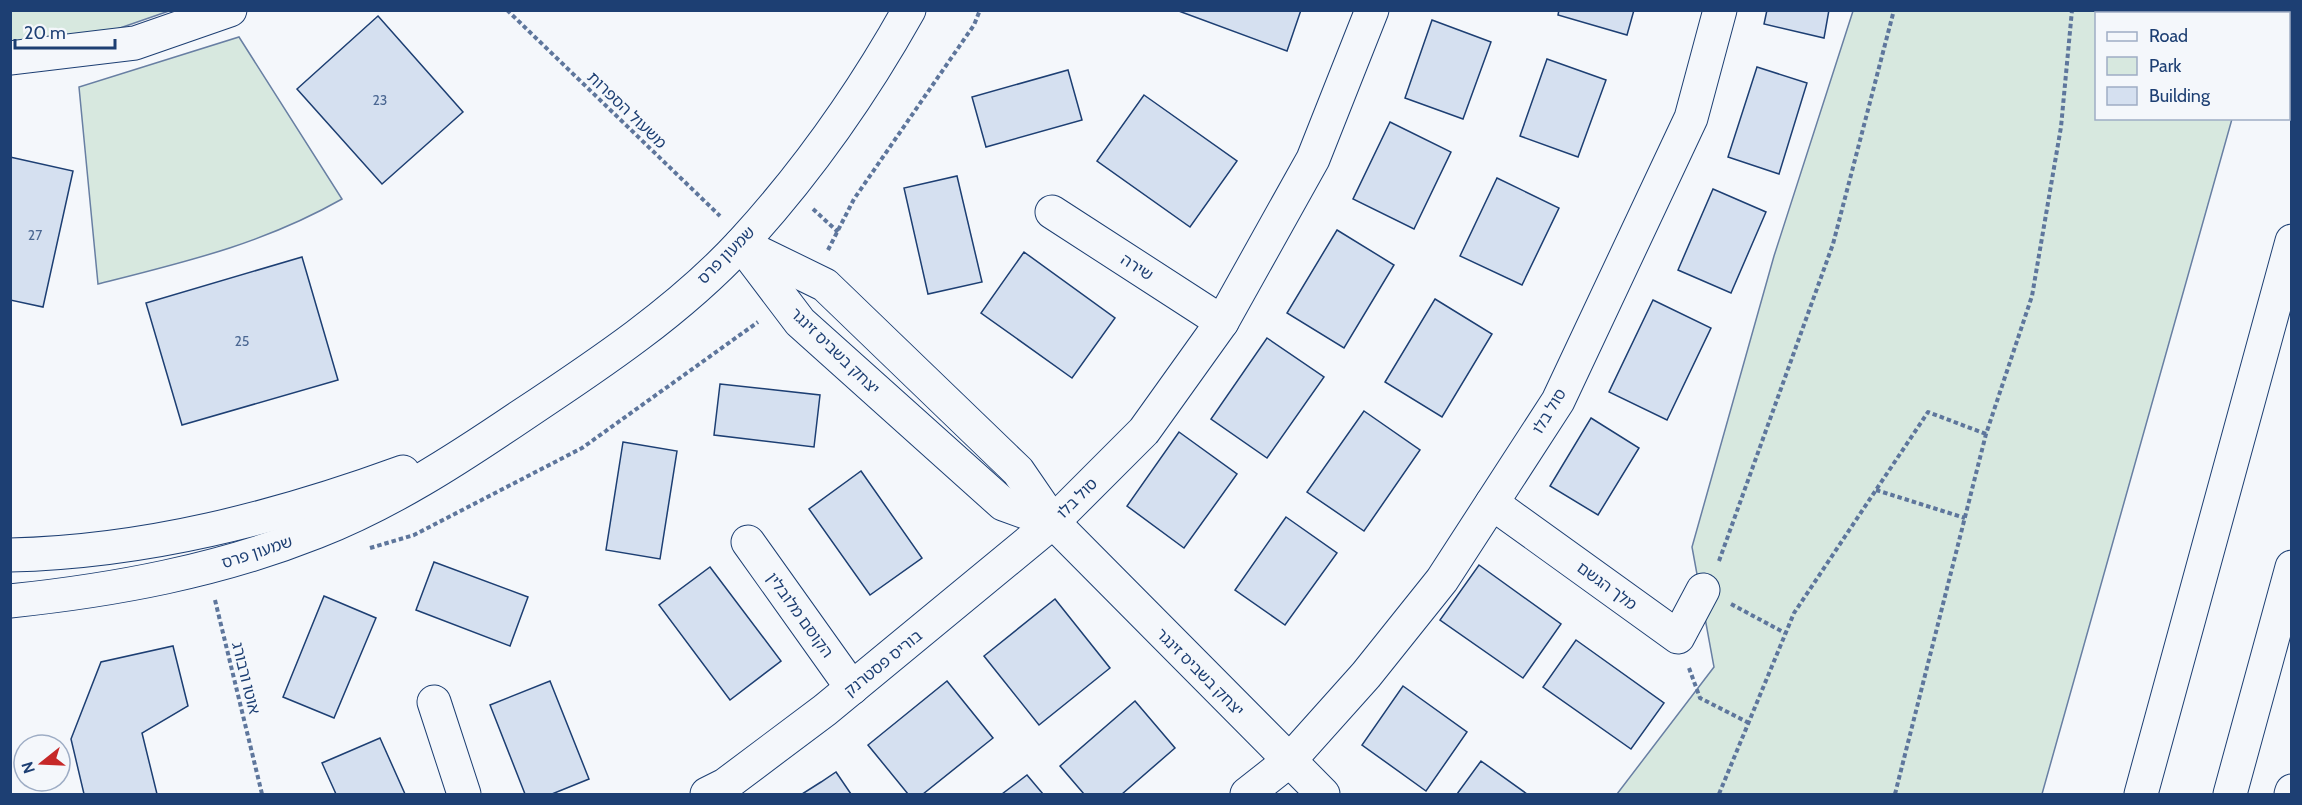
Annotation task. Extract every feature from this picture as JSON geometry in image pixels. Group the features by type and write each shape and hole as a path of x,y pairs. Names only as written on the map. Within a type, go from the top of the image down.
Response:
{"main road":[{"path":"10,58 135,43 230,10"},
{"name":"שמעון פרס","path":"10,601 126,587 207,568 318,532 427,478 483,442 643,330 741,244 825,142 879,63 909,10"},
{"name":"סול בלו","path":"1053,522 1144,431 1222,322 1313,159 1372,10"},
{"name":"סול בלו","path":"1247,795 1289,761 1366,675 1442,580 1558,401 1691,118 1720,10"},
{"name":"שירה","path":"1052,212 1222,322"},
{"path":"2140,795 2292,241"},
{"name":"יצחק בשביס זינגר","path":"741,244 800,322 1003,504 1053,522"},
{"name":"יצחק בשביס זינגר","path":"741,244 825,285 1018,471 1053,522 1323,795"},
{"name":"שמעון פרס","path":"10,555 62,554 220,530 325,500 483,442"},
{"name":"מלך הגשם","path":"1492,503 1678,637"},
{"name":"בוריס פסטרנק","path":"706,795 725,785 852,688 1053,522"},
{"name":"הקוסם מלובלין","path":"748,542 852,688"},
{"path":"2230,795 2292,567"},
{"path":"1678,637 1703,590"},
{"path":"434,702 464,795"}],"path":[{"name":"משעול הספרות","path":"507,10 722,218"},
{"path":"1785,633 1703,590 1725,551 1833,244 1894,10"},
{"path":"1895,795 1986,434 2032,296 2061,127 2072,10"},
{"path":"1719,795 1794,613 1928,412 1986,434"},
{"path":"1876,490 1965,518"},
{"name":"אוטו ורבורג","path":"207,568 262,795"},
{"path":"1678,637 1700,698 1749,723"}],"green space":[{"path":"11,11 169,11 94,37 11,47"},
{"path":"1853,11 2262,11 2095,12 2095,120 2232,120 2042,794 1617,794 1714,667 1692,547 1774,256"},
{"path":"239,37 342,199 312,215 253,240 193,259 98,284 79,87"}],"building":[{"path":"1176,10 1301,10 1287,51"},
{"path":"1559,10 1634,10 1627,35 1558,15"},
{"path":"1767,10 1829,10 1824,38 1764,24"},
{"path":"378,16 463,112 382,184 297,89"},
{"path":"1432,20 1491,42 1463,119 1405,98"},
{"path":"1547,59 1606,80 1578,157 1520,136"},
{"path":"1757,67 1807,83 1779,174 1728,157"},
{"path":"1068,70 1082,120 986,147 972,97"},
{"path":"1144,95 1237,161 1190,227 1097,161"},
{"path":"1390,122 1451,152 1414,229 1353,199"},
{"path":"10,157 73,171 43,307 10,300"},
{"path":"957,176 982,282 928,294 904,188"},
{"path":"1497,178 1559,208 1522,285 1460,256"},
{"path":"1713,189 1766,212 1731,293 1678,270"},
{"path":"1337,230 1394,265 1344,348 1287,313"},
{"path":"1024,252 1115,318 1072,378 981,313"},
{"path":"302,257 338,380 182,425 146,303"},
{"path":"1435,299 1492,334 1442,417 1385,382"},
{"path":"1653,300 1711,328 1667,420 1609,392"},
{"path":"1267,338 1324,377 1267,458 1211,419"},
{"path":"720,384 820,395 814,447 714,435"},
{"path":"1364,411 1420,450 1364,531 1307,492"},
{"path":"1591,418 1639,448 1598,515 1550,486"},
{"path":"1179,432 1237,474 1184,548 1127,506"},
{"path":"623,442 677,451 660,559 606,550"},
{"path":"861,471 922,558 870,595 809,509"},
{"path":"1286,517 1337,553 1285,625 1235,590"},
{"path":"434,562 528,597 510,646 416,610"},
{"path":"1479,565 1561,624 1523,678 1440,620"},
{"path":"710,567 781,661 730,700 659,605"},
{"path":"324,596 376,618 334,718 283,697"},
{"path":"1055,599 1110,668 1039,725 984,656"},
{"path":"1576,640 1664,703 1631,749 1543,687"},
{"path":"173,646 188,706 142,733 157,794 84,794 72,736 101,662"},
{"path":"550,681 589,779 552,794 525,794 490,705"},
{"path":"947,681 993,738 923,794 908,794 868,745"},
{"path":"1403,686 1467,732 1426,791 1362,745"},
{"path":"1135,701 1175,748 1122,794 1084,794 1060,766"},
{"path":"380,738 405,794 336,794 322,763"},
{"path":"1481,761 1527,794 1457,794"},
{"path":"836,772 851,794 802,794 821,782"},
{"path":"1027,775 1043,794 1002,794"}]}
